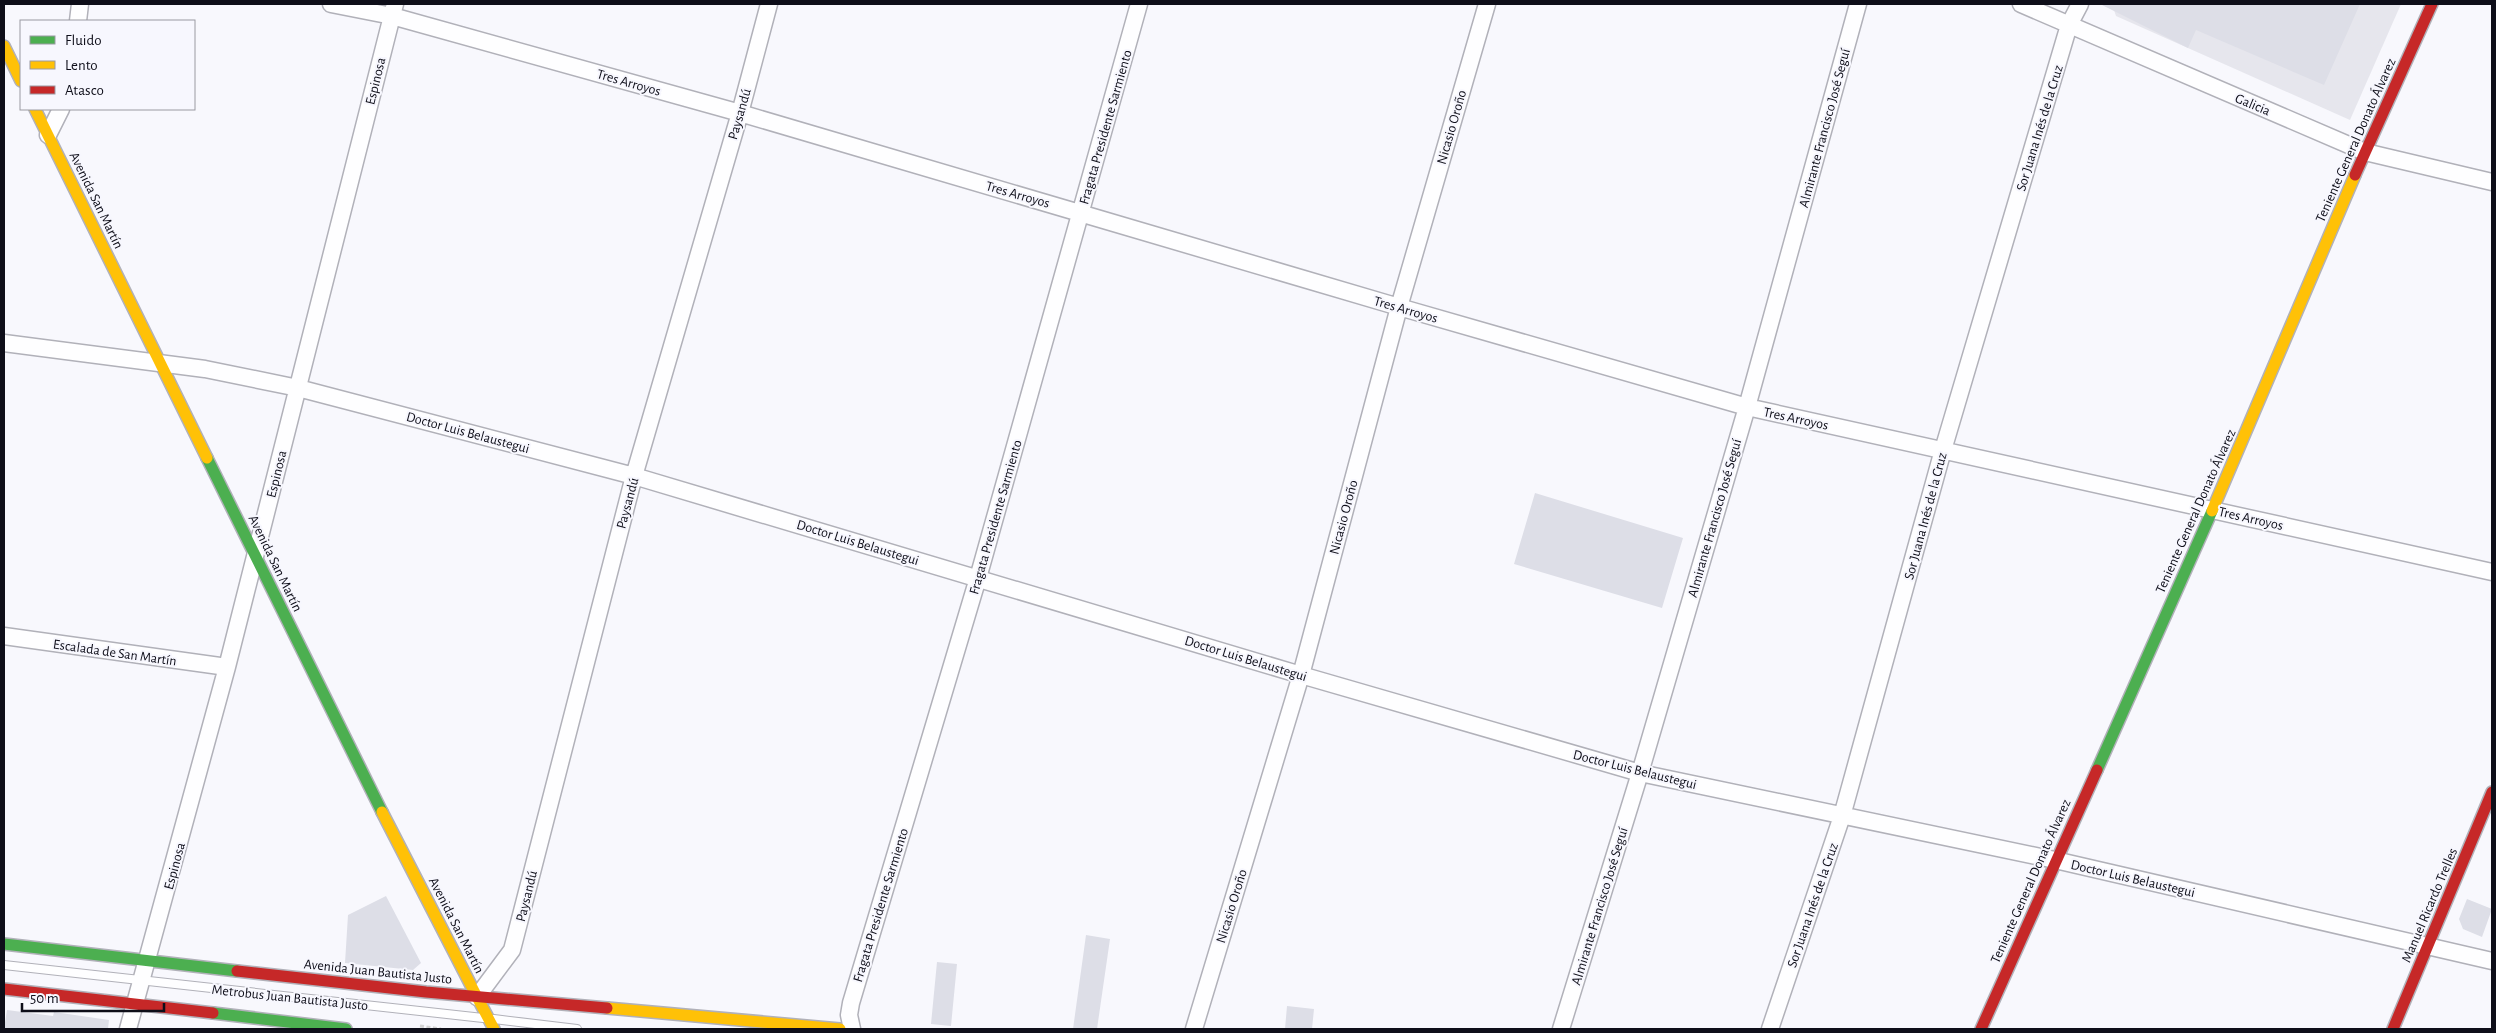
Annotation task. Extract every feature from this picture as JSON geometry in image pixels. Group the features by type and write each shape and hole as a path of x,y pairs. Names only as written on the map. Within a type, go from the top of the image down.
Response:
{"main road":[{"name":"Teniente General Donato Álvarez","path":"1981,1029 2213,509 2365,152 2432,4"},
{"path":"4,46 20,79"},
{"name":"Avenida San Martín","path":"36,110 350,749 491,1024"},
{"name":"Manuel Ricardo Trelles","path":"2393,1029 2492,792"},
{"name":"Avenida Juan Bautista Justo","path":"4,944 148,962 477,997 840,1029"},
{"path":"4,989 346,1029"}],"street":[{"path":"78,20 80,4"},
{"name":"Tres Arroyos","path":"331,4 394,10 1399,307 1747,407 2492,572"},
{"name":"Paysandú","path":"477,997 512,950 634,476 740,113 769,4"},
{"name":"Fragata Presidente Sarmiento","path":"852,1029 849,1015 851,1003 978,578 1139,4"},
{"name":"Nicasio Oroño","path":"1194,1029 1301,675 1399,307 1487,4"},
{"name":"Almirante Francisco José Seguí","path":"1560,1029 1640,773 1747,407 1858,4"},
{"name":"Galicia","path":"2021,4 2365,152 2492,182"},
{"name":"Sor Juana Inés de la Cruz","path":"1770,1029 1842,816 1943,450 2070,25 2080,4"},
{"name":"Espinosa","path":"128,1029 148,962 256,555 394,10"},
{"path":"48,134 60,110"},
{"name":"Doctor Luis Belaustegui","path":"4,343 205,369 298,388 634,476 1301,675 1640,773 2055,860 2428,944 2492,961"},
{"name":"Escalada de San Martín","path":"4,636 226,667"}],"lane":[{"name":"Metrobus Juan Bautista Justo","path":"4,965 142,980 491,1024 577,1029"}],"shaded area":[{"path":"2112,4 2401,4 2350,120 2116,16"}],"building":[{"path":"2100,4 2360,4 2324,85 2196,30 2188,48"},
{"path":"1535,493 1683,538 1662,608 1514,564"},
{"path":"386,896 421,963 413,970 345,963 348,915"},
{"path":"2467,899 2492,909 2482,937 2463,929 2459,919"},
{"path":"1086,935 1110,939 1097,1029 1073,1029"},
{"path":"937,962 957,964 951,1026 931,1024"},
{"path":"1287,1006 1314,1009 1312,1029 1285,1029"},
{"path":"7,1010 53,1016 54,1012 109,1020 108,1029 4,1029"}],"traffic: fast":[{"path":"207,458 382,812"},
{"path":"2097,770 2212,511"},
{"path":"4,944 237,971"},
{"path":"213,1013 346,1029"}],"traffic: slow":[{"path":"4,46 20,79"},
{"path":"35,110 207,458"},
{"path":"2212,511 2355,175"},
{"path":"382,812 477,997"},
{"path":"477,997 494,1029"},
{"path":"607,1008 840,1029"}],"traffic: jam":[{"path":"2355,175 2432,4"},
{"path":"1981,1029 2097,770"},
{"path":"2393,1029 2492,792"},
{"path":"237,971 426,992 607,1008"},
{"path":"4,989 213,1013"}]}
